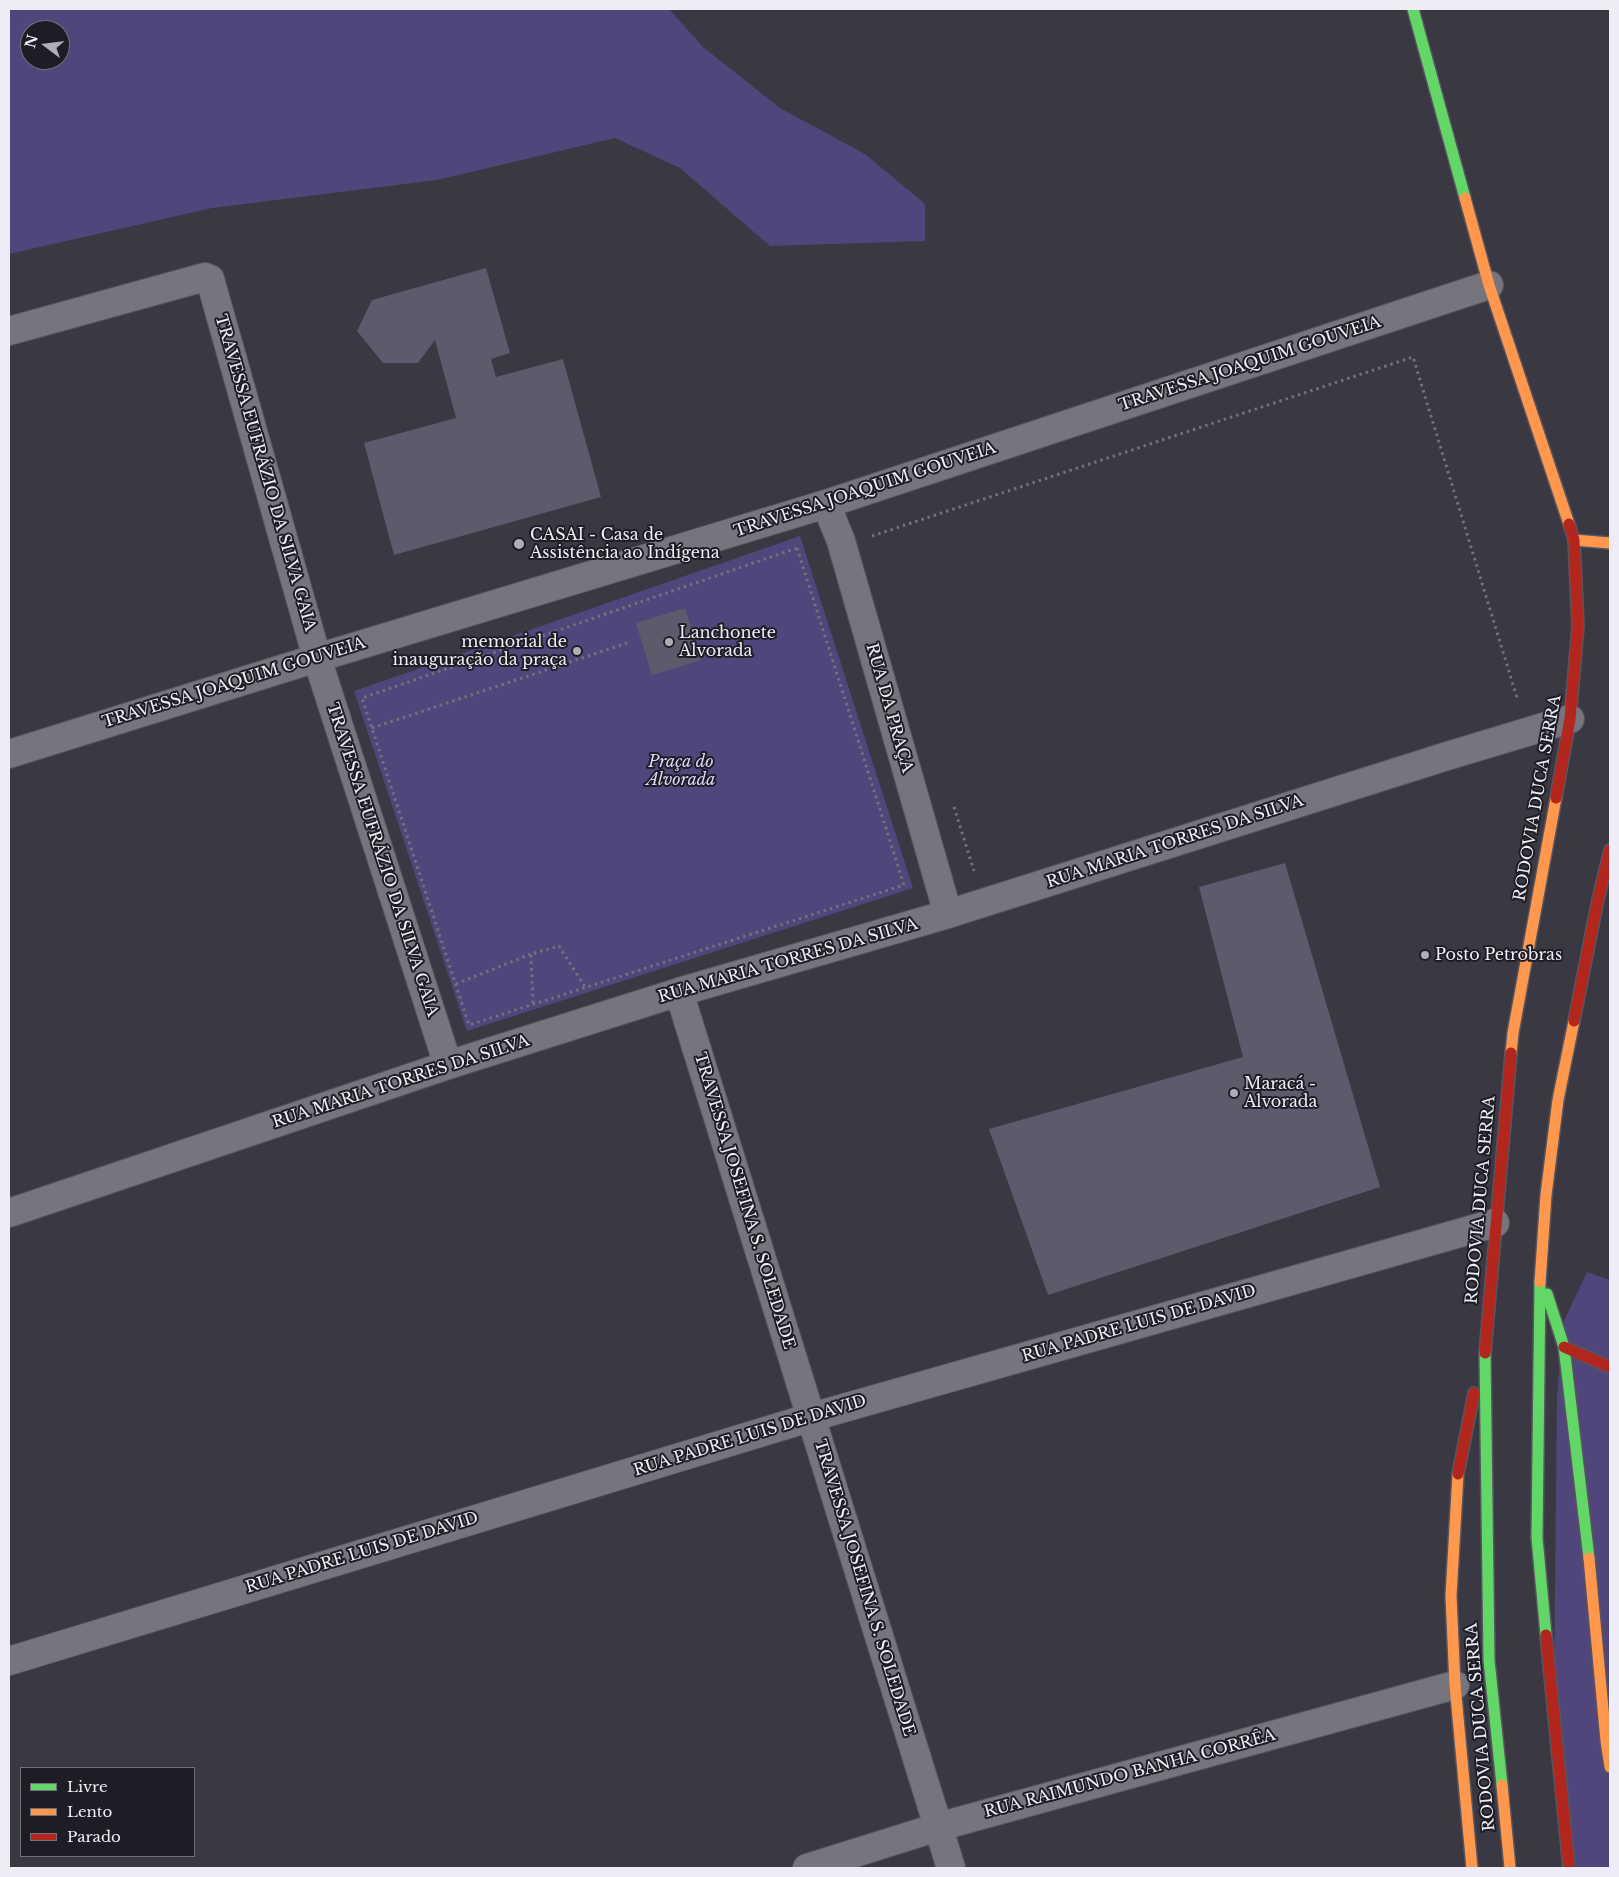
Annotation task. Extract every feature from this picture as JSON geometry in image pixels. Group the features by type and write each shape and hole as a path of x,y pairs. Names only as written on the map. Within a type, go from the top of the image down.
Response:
{"main road":[{"name":"RODOVIA DUCA SERRA","path":"1413,9 1489,285 1574,540 1578,626 1570,720 1513,1033 1485,1343 1489,1660 1510,1868"},
{"path":"1574,540 1610,543"},
{"path":"1570,1868 1537,1538 1540,1272 1546,1195 1558,1100 1597,904 1610,850"},
{"path":"1540,1272 1564,1346 1595,1611 1610,1767"},
{"path":"1472,1868 1455,1685 1451,1596 1457,1478 1485,1343"},
{"path":"1564,1346 1610,1367"},
{"path":"1606,1741 1610,1727"}],"street":[{"name":"TRAVESSA EUFRÁZIO DA SILVA GAIA","path":"9,331 205,277 210,279 317,658 448,1065"},
{"name":"TRAVESSA JOAQUIM GOUVEIA","path":"9,754 317,658 826,504 1489,285"},
{"name":"RUA DA PRAÇA","path":"826,504 841,541 948,914"},
{"name":"RUA MARIA TORRES DA SILVA","path":"9,1213 448,1065 679,992 948,914 1435,760 1570,720"},
{"name":"TRAVESSA JOSEFINA S. SOLEDADE","path":"679,992 951,1868"},
{"name":"RUA PADRE LUIS DE DAVID","path":"9,1661 812,1417 1495,1223"},
{"name":"RUA RAIMUNDO BANHA CORRÊA","path":"808,1868 938,1827 1455,1685"}],"path":[{"path":"871,537 1414,357 1520,707"},
{"path":"797,548 904,884 469,1025 372,728 362,698 797,548"},
{"path":"372,728 630,642"},
{"path":"951,798 974,873"},
{"path":"456,984 531,954 559,946 585,987"},
{"path":"531,954 533,1004"}],"green space":[{"path":"9,9 669,9 703,47 780,108 865,154 925,204 925,241 770,246 680,168 615,138 437,180 212,208 9,254"},
{"name":"Praça do Alvorada","path":"800,536 913,888 467,1031 354,691"},
{"path":"1587,1272 1610,1280 1610,1868 1569,1868 1554,1688 1557,1395 1564,1321"}],"building":[{"path":"486,268 510,353 491,359 496,377 563,359 601,497 394,555 364,443 456,418 435,340 418,363 383,363 357,331 372,300"},
{"name":"Lanchonete Alvorada","path":"685,608 701,660 652,675 636,623"},
{"name":"Maracá - Alvorada","path":"1285,863 1380,1187 1048,1295 989,1129 1243,1057 1199,887"}],"traffic: fast":[{"path":"1413,9 1465,198"},
{"path":"1540,1282 1537,1538 1546,1635"},
{"path":"1547,1294 1564,1347 1589,1558"},
{"path":"1485,1353 1489,1660 1502,1785"}],"traffic: slow":[{"path":"1465,198 1489,285 1569,524"},
{"path":"1574,540 1610,543"},
{"path":"1511,1053 1513,1033 1556,798"},
{"path":"1540,1282 1546,1195 1558,1100 1574,1021"},
{"path":"1458,1474 1451,1596 1455,1685 1472,1868"},
{"path":"1589,1558 1610,1767"},
{"path":"1502,1785 1510,1868"}],"traffic: jam":[{"path":"1556,798 1570,719 1578,626 1574,540 1569,524"},
{"path":"1574,1021 1597,904 1610,850"},
{"path":"1485,1353 1511,1053"},
{"path":"1564,1347 1610,1367"},
{"path":"1458,1474 1474,1393"},
{"path":"1546,1635 1569,1868"}],"place":[{"name":"CASAI - Casa de Assistência ao Indígena","path":"519,544"},
{"name":"Lanchonete Alvorada","path":"669,642"},
{"name":"memorial de inauguração da praça","path":"577,651"},
{"name":"Posto Petrobras","path":"1425,955"},
{"name":"Maracá - Alvorada","path":"1234,1093"}]}
